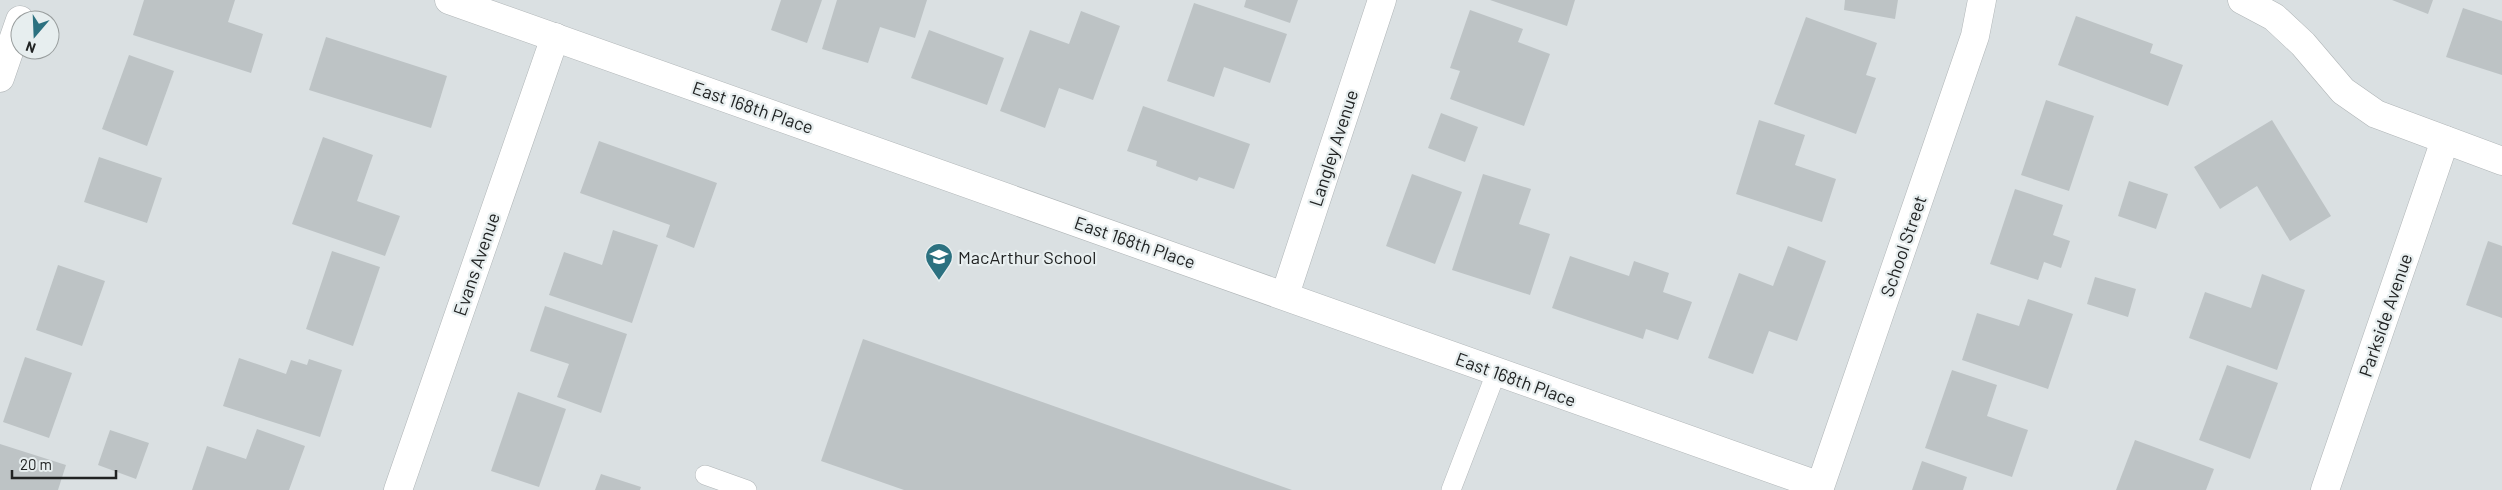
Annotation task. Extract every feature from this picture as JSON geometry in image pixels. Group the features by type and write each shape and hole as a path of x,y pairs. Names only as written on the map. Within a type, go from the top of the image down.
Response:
{"street":[{"name":"East 168th Place","path":"449,0 1285,295 1496,373 1819,488"},
{"name":"Langley Avenue","path":"1285,295 1382,0"},
{"name":"School Street","path":"1819,488 1975,36 1982,0"},
{"path":"2242,0 2274,17 2303,44 2343,91 2376,114 2502,161"},
{"name":"Evans Avenue","path":"398,490 555,37"},
{"path":"0,78 10,49"},
{"name":"Parkside Avenue","path":"2325,490 2445,140"}],"lane":[{"path":"1451,490 1496,373"},
{"path":"705,475 747,490"}],"building":[{"path":"144,0 235,0 228,22 263,34 251,73 133,35"},
{"path":"781,0 822,0 807,43 771,30"},
{"path":"837,0 927,0 915,38 880,27 868,63 822,49"},
{"path":"1246,0 1298,0 1290,23 1244,7"},
{"path":"1490,0 1575,0 1567,26"},
{"path":"1845,0 1898,0 1895,19 1844,10"},
{"path":"2392,0 2433,0 2428,14"},
{"path":"1194,3 1287,34 1270,83 1224,67 1214,97 1167,81"},
{"path":"2463,8 2502,21 2502,75 2446,57"},
{"path":"1470,10 1523,29 1518,42 1550,54 1524,126 1450,99 1460,71 1450,68"},
{"path":"1081,11 1120,26 1093,100 1059,88 1045,128 1000,111 1030,30 1069,44"},
{"path":"2076,16 2153,44 2150,53 2183,65 2168,106 2058,65"},
{"path":"1806,17 1877,43 1866,75 1876,78 1856,134 1774,104"},
{"path":"929,30 1004,58 987,105 911,78"},
{"path":"326,37 447,76 431,128 309,90"},
{"path":"129,55 174,71 147,146 102,129"},
{"path":"2046,100 2094,116 2069,191 2021,175"},
{"path":"1143,106 1250,144 1234,189 1199,177 1197,181 1156,166 1157,161 1127,151"},
{"path":"1441,113 1478,127 1465,162 1428,148"},
{"path":"1759,120 1805,135 1795,165 1836,179 1822,222 1736,194"},
{"path":"2272,120 2331,216 2290,241 2257,186 2220,209 2194,167"},
{"path":"323,137 373,155 357,201 400,216 385,256 292,224"},
{"path":"599,141 717,183 694,248 666,237 670,225 580,193"},
{"path":"99,157 162,178 147,223 84,202"},
{"path":"1412,174 1462,192 1435,264 1386,246"},
{"path":"1483,174 1531,189 1519,224 1550,234 1530,295 1452,270"},
{"path":"2129,181 2168,194 2156,229 2118,216"},
{"path":"2015,189 2063,205 2053,235 2070,241 2061,268 2044,262 2038,280 1990,264"},
{"path":"613,230 658,245 632,323 549,295 564,252 602,265"},
{"path":"2488,241 2502,246 2502,318 2466,305"},
{"path":"1788,246 1826,261 1797,341 1769,331 1753,374 1708,358 1739,273 1773,286"},
{"path":"332,251 380,267 353,346 306,329"},
{"path":"1570,256 1629,276 1634,261 1669,273 1663,292 1692,302 1678,340 1646,329 1643,339 1552,308"},
{"path":"58,265 105,281 82,346 36,330"},
{"path":"2262,274 2305,290 2277,370 2189,338 2205,292 2251,308"},
{"path":"2095,277 2136,289 2128,317 2087,304"},
{"path":"2028,299 2073,314 2048,389 1962,360 1977,313 2019,326"},
{"path":"545,306 627,334 601,413 557,397 569,364 530,351"},
{"path":"863,339 1292,490 904,490 821,461"},
{"path":"25,357 72,373 49,438 3,422"},
{"path":"239,358 286,374 291,360 307,365 309,359 342,370 320,437 223,406"},
{"path":"2227,365 2278,383 2250,459 2199,440"},
{"path":"1952,370 1997,385 1987,416 2028,430 2012,477 1925,448"},
{"path":"518,392 566,409 539,487 491,471"},
{"path":"257,429 305,446 289,490 192,490 207,446 246,459"},
{"path":"110,430 149,443 136,479 98,465"},
{"path":"2135,440 2214,469 2206,490 2116,490"},
{"path":"0,444 66,465 58,490 0,490"},
{"path":"1922,461 1967,477 1963,490 1912,490"},
{"path":"601,474 641,487 640,490 595,490"}],"place":[{"name":"MacArthur School","path":"939,281"}]}
